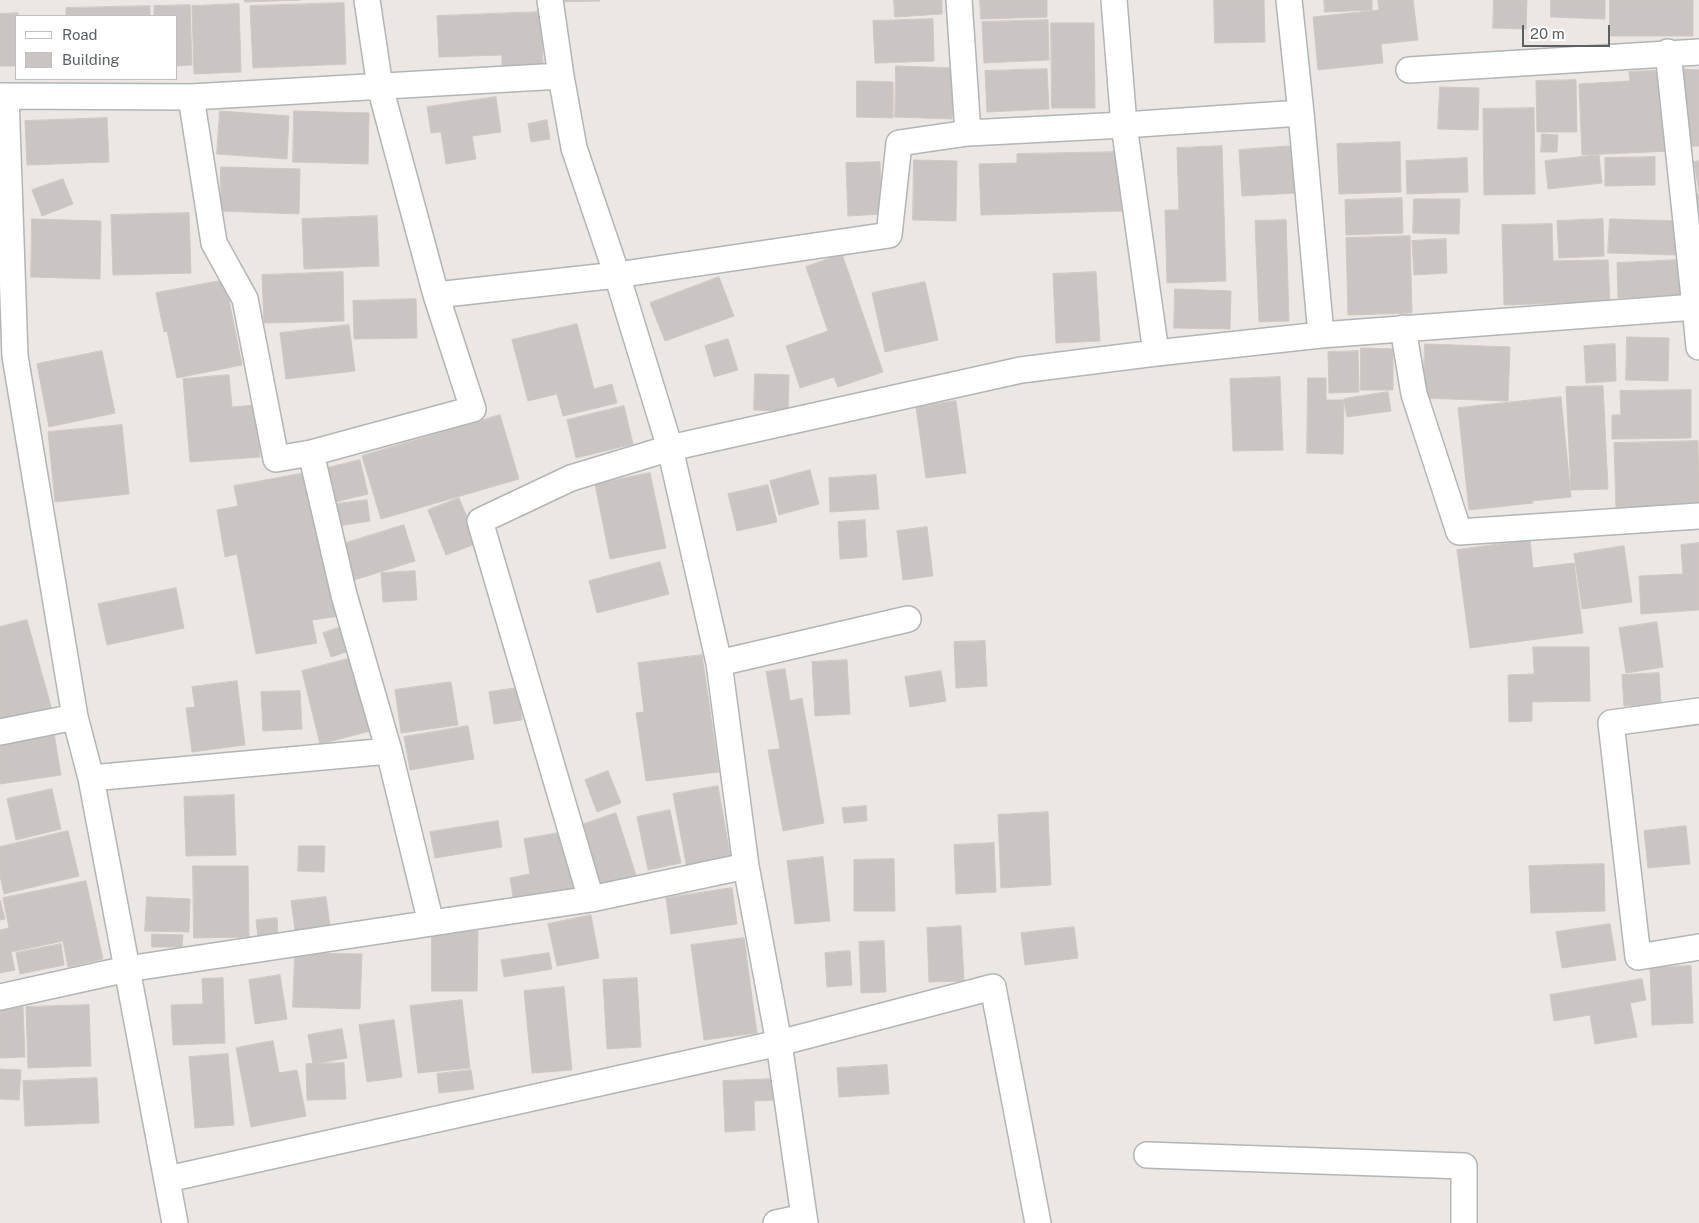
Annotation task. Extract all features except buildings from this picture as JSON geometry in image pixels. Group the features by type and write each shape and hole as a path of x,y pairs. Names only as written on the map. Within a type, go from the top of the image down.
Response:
{"street":[{"path":"190,97 214,243 245,299 276,459 311,453 473,409 436,295 380,87 367,0"},
{"path":"550,0 574,148 670,448 719,663 746,866 779,1043 805,1220 776,1223"},
{"path":"959,0 968,133"},
{"path":"1114,0 1124,125 1156,353"},
{"path":"1288,0 1301,113 1321,335"},
{"path":"1409,70 1668,52 1699,52"},
{"path":"1668,52 1697,307 1699,347"},
{"path":"175,1223 91,778 76,717 8,358 3,96 190,97 561,76"},
{"path":"436,295 616,275 889,235 899,143 968,133 1301,113"},
{"path":"591,899 480,521 571,478 670,448 1022,370 1321,335 1697,307"},
{"path":"1404,328 1414,394 1459,532 1699,516"},
{"path":"311,453 344,595 389,751 431,923"},
{"path":"719,663 908,620"},
{"path":"1699,711 1611,723 1638,957 1699,947"},
{"path":"0,732 76,717"},
{"path":"91,778 389,751"},
{"path":"0,997 127,970 591,899 746,866"},
{"path":"168,1179 779,1043 993,987 1038,1223"},
{"path":"1147,1155 1464,1166 1464,1223"}]}
